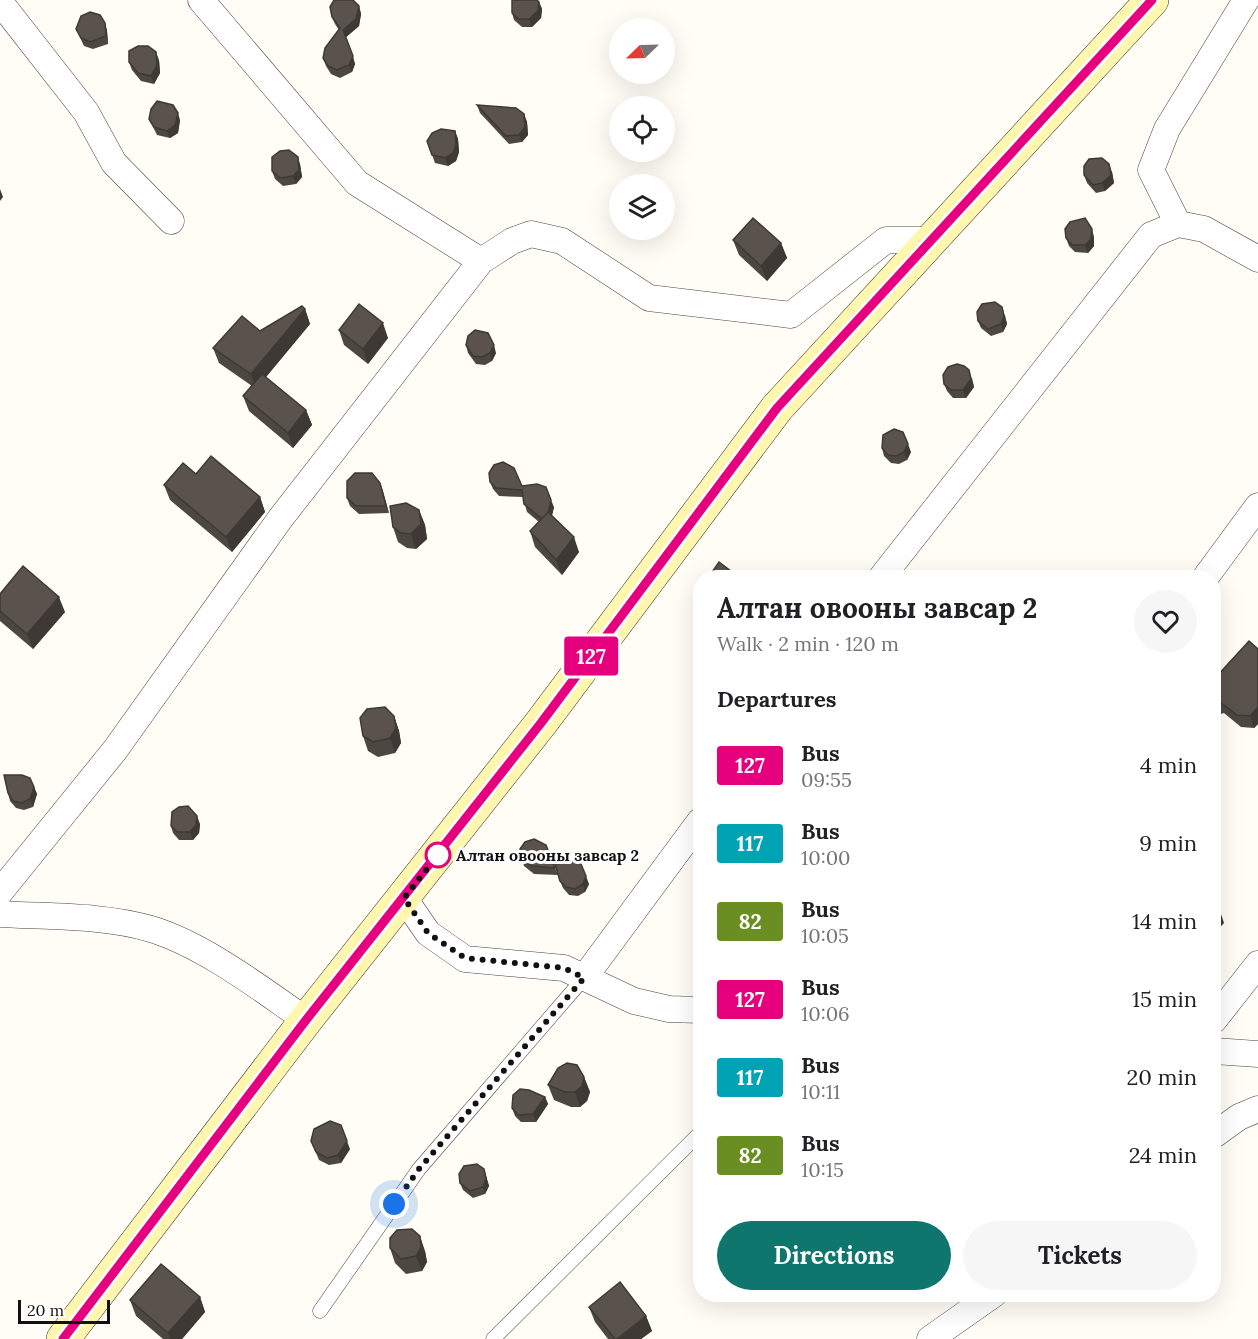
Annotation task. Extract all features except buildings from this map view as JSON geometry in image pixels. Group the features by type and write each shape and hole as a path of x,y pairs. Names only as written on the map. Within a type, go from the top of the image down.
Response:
{"main road":[{"path":"63,1339 306,1020 548,714 777,408 1152,0"}],"street":[{"path":"201,0 357,183 482,261"},
{"path":"1178,224 1150,170 1167,129 1246,0"},
{"path":"0,2 86,112 114,163 171,221"},
{"path":"887,570 1151,235 1178,224 1204,229 1258,259"},
{"path":"0,892 115,750 280,519 482,261 512,241 531,234 562,241 649,298 791,315 886,240 929,240"},
{"path":"1211,570 1258,506"},
{"path":"584,978 693,830"},
{"path":"404,898 428,933 465,958 564,968 634,1001 669,1009 693,1010"},
{"path":"0,914 109,921 151,928 177,939 236,972 306,1020"},
{"path":"1221,1011 1258,964"},
{"path":"1221,1051 1258,1054"},
{"path":"1221,1130 1239,1116 1258,1109"},
{"path":"930,1339 983,1302"}],"lane":[{"path":"320,1311 419,1169 584,978"},
{"path":"493,1339 693,1140"}],"bus line":[{"name":"127","path":"63,1339 306,1020 541,723 777,408 1152,0"}],"place":[{"name":"Алтан овооны завсар 2","path":"438,855"}],"route":[{"path":"394,1204 419,1169 584,978 564,968 465,958 428,933 404,898 438,855"}]}
